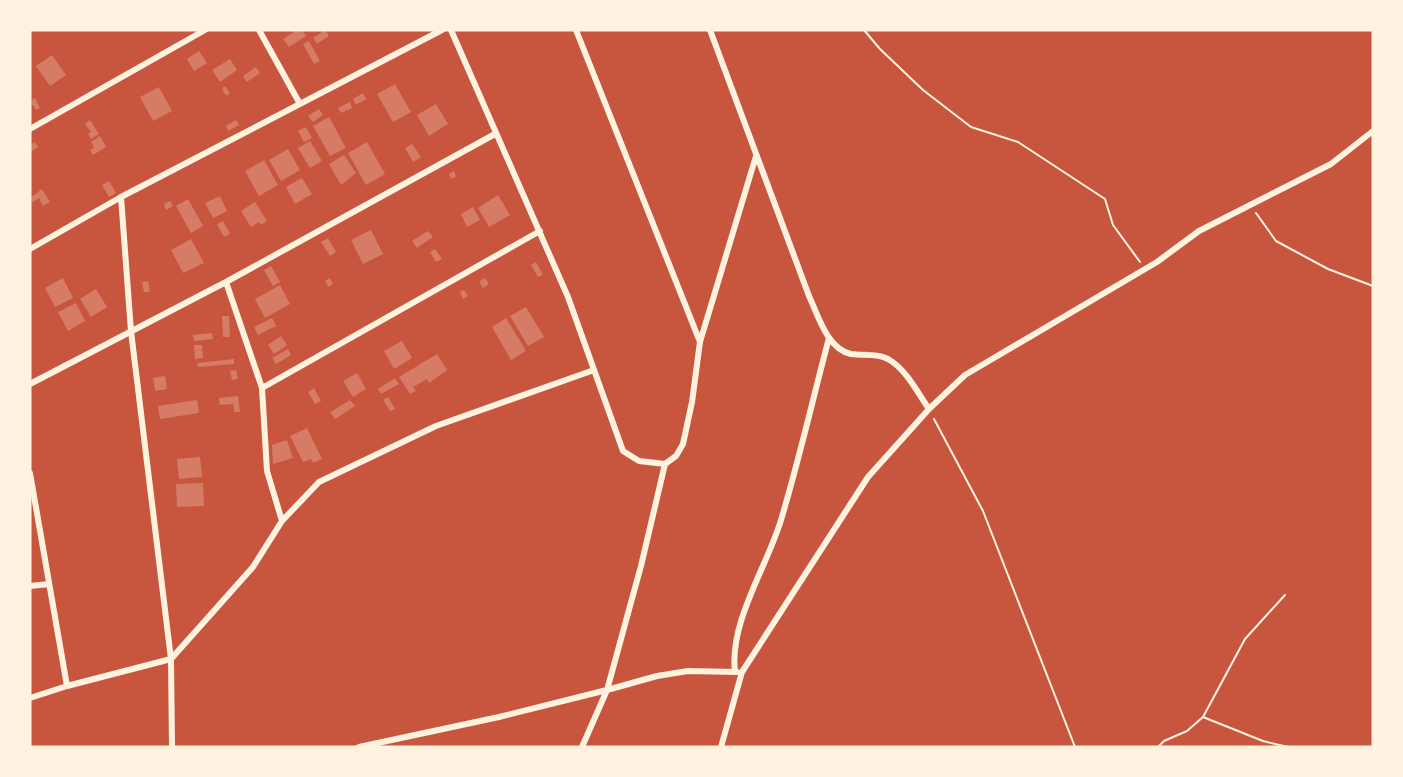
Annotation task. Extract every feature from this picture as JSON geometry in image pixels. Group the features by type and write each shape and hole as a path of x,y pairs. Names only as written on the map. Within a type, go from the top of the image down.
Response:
{"street":[{"path":"30,129 205,30"},
{"path":"259,30 300,104"},
{"path":"30,249 121,197 442,30"},
{"path":"451,30 568,297 623,451 639,461 665,464"},
{"path":"576,30 700,342"},
{"path":"710,30 809,296 829,338 849,354 886,358 903,371 928,409"},
{"path":"721,747 739,672 868,477 928,409 965,375 1145,269 1199,231 1331,164 1373,131"},
{"path":"30,384 226,282 495,134"},
{"path":"582,747 607,690 641,566 665,464 676,456 683,444 692,402 700,342 756,155"},
{"path":"121,197 131,331 171,659 172,747"},
{"path":"262,388 540,231"},
{"path":"226,282 262,388 267,471 282,521"},
{"path":"739,672 734,657 736,635 780,522 829,338"},
{"path":"30,698 171,659 253,567 282,521 319,482 436,426 594,370"},
{"path":"30,473 67,686"},
{"path":"30,586 50,584"},
{"path":"359,747 499,717 657,676 688,671 739,672"}],"path":[{"path":"864,30 880,49 923,90 971,127 1018,142 1105,199 1113,225 1145,269"},
{"path":"1251,205 1276,241 1328,269 1373,286"},
{"path":"928,409 983,511 1075,747"},
{"path":"1158,747 1164,741 1187,731 1203,717 1245,639 1285,595"},
{"path":"1203,717 1263,741 1290,747 1307,747"}],"building":[{"path":"293,30 302,30 306,36 289,47 283,39 294,32"},
{"path":"325,30 329,36 317,44 313,38"},
{"path":"309,41 320,61 314,64 303,44"},
{"path":"199,51 207,63 194,71 187,59"},
{"path":"52,55 66,75 50,86 36,66"},
{"path":"230,59 237,70 220,82 212,70"},
{"path":"256,67 260,73 247,82 243,76"},
{"path":"395,84 411,112 393,122 377,94"},
{"path":"225,86 230,93 226,96 222,89"},
{"path":"159,87 172,111 153,121 140,97"},
{"path":"363,93 366,99 356,105 353,99"},
{"path":"35,98 40,108 36,110 30,101"},
{"path":"350,102 352,108 341,113 338,108"},
{"path":"436,104 448,124 429,136 417,115"},
{"path":"319,109 323,115 313,122 308,116"},
{"path":"329,117 346,148 330,156 313,126"},
{"path":"90,120 99,134 91,139 88,134 91,132 85,124"},
{"path":"236,120 239,125 228,131 226,126"},
{"path":"306,127 312,138 304,142 298,131"},
{"path":"100,136 106,147 93,155 90,150 94,148 91,142"},
{"path":"310,141 322,161 310,168 298,148"},
{"path":"35,142 38,147 30,152 30,145"},
{"path":"367,142 385,174 366,185 348,153"},
{"path":"412,144 421,157 413,162 405,148"},
{"path":"288,149 300,170 281,181 269,160"},
{"path":"344,155 356,173 341,185 329,164"},
{"path":"264,160 278,185 259,196 245,171"},
{"path":"454,171 456,177 451,179 449,174"},
{"path":"302,178 312,194 295,204 286,187"},
{"path":"109,181 116,193 109,197 102,185"},
{"path":"42,189 50,202 43,206 39,198 33,202 30,198"},
{"path":"498,195 510,215 489,227 478,208"},
{"path":"220,196 227,211 213,218 205,203"},
{"path":"188,199 203,226 191,233 176,206"},
{"path":"170,201 173,206 166,210 164,204"},
{"path":"255,202 267,221 261,225 259,222 251,227 241,211"},
{"path":"473,207 480,220 467,227 461,214"},
{"path":"223,221 230,234 224,237 217,224"},
{"path":"371,230 383,254 363,264 351,240"},
{"path":"428,231 433,237 417,248 412,241"},
{"path":"328,238 336,252 330,256 321,242"},
{"path":"191,239 204,263 183,273 171,250"},
{"path":"435,249 442,259 436,262 430,252"},
{"path":"536,262 543,275 538,277 531,265"},
{"path":"271,266 280,282 273,286 264,270"},
{"path":"63,278 73,298 55,307 45,288"},
{"path":"330,278 333,284 329,287 325,281"},
{"path":"485,278 489,284 483,288 479,282"},
{"path":"148,281 150,292 144,292 142,282"},
{"path":"280,285 290,304 265,318 255,299"},
{"path":"96,289 107,307 91,317 80,299"},
{"path":"464,290 468,296 463,299 460,292"},
{"path":"76,303 85,321 68,331 58,312"},
{"path":"526,307 544,337 528,346 510,316"},
{"path":"222,316 229,316 230,337 223,337"},
{"path":"272,318 276,326 258,335 254,327"},
{"path":"506,318 526,351 511,360 492,327"},
{"path":"212,333 213,339 194,341 193,335"},
{"path":"281,336 287,345 274,354 268,345"},
{"path":"402,341 412,358 394,369 384,351"},
{"path":"194,345 202,345 203,358 195,359"},
{"path":"288,349 291,355 276,364 272,358"},
{"path":"437,354 447,370 429,383 427,379 413,387 416,391 410,394 399,377"},
{"path":"234,359 234,364 198,367 197,363"},
{"path":"236,370 238,379 232,380 230,371"},
{"path":"357,373 366,389 353,397 343,381"},
{"path":"165,376 167,389 155,391 153,378"},
{"path":"395,378 399,384 381,394 378,389"},
{"path":"314,388 321,401 315,404 308,392"},
{"path":"238,396 240,412 234,412 233,404 220,405 219,398"},
{"path":"388,397 395,409 390,411 383,400"},
{"path":"197,400 199,413 160,419 158,406"},
{"path":"350,400 355,406 335,419 330,412"},
{"path":"307,428 322,459 313,463 311,459 303,462 290,436"},
{"path":"287,440 293,458 273,464 272,445"},
{"path":"200,457 202,477 179,479 177,459"},
{"path":"203,483 204,506 177,507 176,484"}]}
